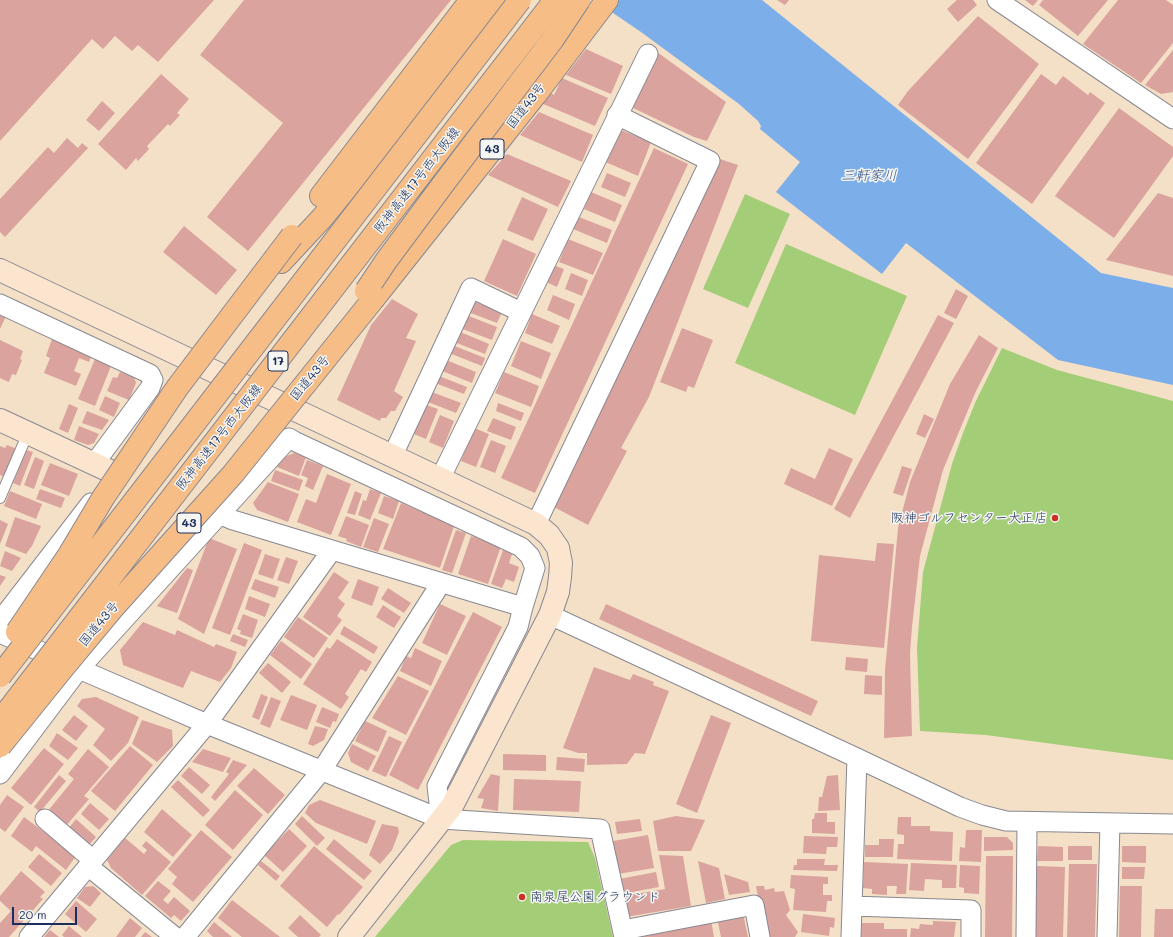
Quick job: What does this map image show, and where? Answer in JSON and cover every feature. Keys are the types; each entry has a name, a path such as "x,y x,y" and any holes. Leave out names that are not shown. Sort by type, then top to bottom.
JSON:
{"highway":[{"path":"0,655 64,562 103,498 177,388 472,0"},
{"path":"222,328 322,218 496,0"},
{"name":"阪神高速17号西大阪線","path":"0,676 520,0"},
{"name":"阪神高速17号西大阪線","path":"0,721 556,0"},
{"path":"296,396 386,261 553,39 579,0"},
{"name":"国道43号","path":"0,746 112,609 233,474 536,94 608,0"}],"street":[{"path":"997,0 1173,119"},
{"path":"440,479 648,54"},
{"path":"536,524 710,161 618,115"},
{"path":"0,270 536,524 549,535 558,548 561,563 558,592 550,615 452,806 349,937"},
{"path":"392,456 471,288 521,312"},
{"path":"0,304 150,374 153,380 150,388 94,464"},
{"path":"0,621 197,363"},
{"path":"0,420 114,473"},
{"path":"0,774 79,669 289,438 521,547 530,556 536,568 518,627 437,786 441,819"},
{"path":"219,514 233,520 523,607"},
{"path":"29,937 207,724 332,550"},
{"path":"185,937 322,770 441,583"},
{"path":"550,615 960,807 982,815 1006,821 1027,822 1173,824"},
{"path":"0,633 207,724 441,819 600,829 624,934 754,905 760,937"},
{"path":"851,937 857,758"},
{"path":"45,819 91,863 175,937"},
{"path":"1026,937 1027,822"},
{"path":"1107,937 1110,823"},
{"path":"852,906 972,910 971,937"}],"lane":[{"path":"0,498 28,433"}],"green space":[{"path":"745,194 790,214 748,308 703,289"},
{"path":"786,244 907,296 855,415 735,363"},
{"name":"阪神ゴルフセンター大正店","path":"1002,348 1057,370 1173,401 1173,760 986,735 920,731 917,648 923,572 952,464 975,403"},
{"path":"463,840 588,842 595,858 613,937 375,937 451,845"}],"water":[{"name":"三軒家川","path":"594,0 762,0 1101,273 1173,288 1173,385 1058,360 906,243 882,274 776,192 800,162 760,129 761,126 758,121 739,104 641,32"}],"building":[{"path":"0,0 214,0 158,62 138,45 132,51 115,36 103,49 92,39 0,141"},
{"path":"244,0 451,0 248,251 207,217 283,123 200,55"},
{"path":"777,0 789,0 785,5"},
{"path":"957,0 973,0 977,5 958,22 947,9"},
{"path":"1025,0 1038,0 1033,6"},
{"path":"1043,0 1108,0 1078,36 1039,5"},
{"path":"1118,0 1166,0 1173,5 1173,43 1141,83 1083,44"},
{"path":"978,16 1039,64 968,159 898,105 908,91"},
{"path":"586,49 623,66 611,94 566,75"},
{"path":"1173,50 1173,92 1161,94 1145,85"},
{"path":"657,52 726,102 707,141 694,137 631,107"},
{"path":"161,74 189,99 177,113 180,115 170,126 168,124 147,146 149,149 138,161 136,158 126,170 98,144"},
{"path":"1041,74 1056,85 1063,76 1088,95 1090,92 1105,103 1032,204 976,163"},
{"path":"562,78 608,98 595,126 541,103 549,92 554,95"},
{"path":"102,101 115,113 99,131 86,120"},
{"path":"1119,108 1173,147 1173,156 1114,238 1055,196"},
{"path":"539,112 593,135 582,162 520,135"},
{"path":"616,128 651,142 638,176 603,161"},
{"path":"67,138 78,148 82,143 88,148 5,237 0,232 0,199 48,147 54,153"},
{"path":"654,148 688,164 535,493 501,478"},
{"path":"507,154 571,181 558,207 488,175"},
{"path":"720,159 738,165 649,397 621,448 627,451 588,525 552,506"},
{"path":"607,173 631,183 625,197 601,187"},
{"path":"591,192 622,205 615,222 584,209"},
{"path":"1158,193 1173,198 1173,276 1106,260"},
{"path":"522,197 548,209 533,241 507,230"},
{"path":"579,217 612,230 607,243 573,229"},
{"path":"184,226 237,270 216,295 163,252"},
{"path":"503,239 536,254 517,296 484,281"},
{"path":"568,239 603,253 593,275 559,262"},
{"path":"553,265 564,269 557,287 546,282"},
{"path":"571,273 588,280 582,296 565,289"},
{"path":"956,289 968,296 956,319 944,313"},
{"path":"553,295 575,304 569,320 547,310"},
{"path":"392,299 418,314 406,338 416,341 394,391 403,397 395,411 391,411 386,418 381,418 380,421 337,400 371,325"},
{"path":"472,301 502,312 497,323 468,312"},
{"path":"0,314 6,316 0,329"},
{"path":"532,314 560,326 552,344 525,333"},
{"path":"466,315 497,327 492,340 460,328"},
{"path":"938,315 954,323 850,518 834,509"},
{"path":"682,328 713,340 694,388 688,386 686,392 660,382"},
{"path":"458,331 489,344 485,354 454,342"},
{"path":"979,335 998,348 976,391 943,470 920,556 910,653 912,736 884,738 885,670 898,528 910,482 950,384"},
{"path":"52,339 92,354 89,362 79,358 74,371 81,374 76,386 44,373 50,358 46,356"},
{"path":"0,340 23,351 20,359 22,360 16,375 12,374 9,382 0,378"},
{"path":"521,341 551,353 541,379 511,366"},
{"path":"452,345 485,358 482,366 449,353"},
{"path":"95,359 111,366 95,406 78,399"},
{"path":"446,360 476,372 472,383 442,371"},
{"path":"120,372 134,377 136,383 129,400 107,391 113,377 117,378"},
{"path":"504,372 539,386 531,407 495,393"},
{"path":"439,376 467,387 464,394 435,383"},
{"path":"432,392 461,403 456,413 428,402"},
{"path":"105,396 120,403 114,417 99,410"},
{"path":"498,403 524,413 521,421 496,411"},
{"path":"69,404 78,408 68,433 59,429"},
{"path":"426,405 438,409 426,439 414,434"},
{"path":"87,411 109,420 102,430 82,423"},
{"path":"924,414 934,419 925,438 916,434"},
{"path":"440,415 454,421 443,448 429,442"},
{"path":"493,418 516,427 511,440 487,431"},
{"path":"79,426 99,434 94,443 88,445 74,440"},
{"path":"474,428 489,434 476,467 461,461"},
{"path":"491,440 506,446 495,473 480,467"},
{"path":"7,445 17,449 5,477 0,475 0,446 5,448"},
{"path":"829,448 853,459 832,506 784,484 791,468 815,479"},
{"path":"26,450 33,452 20,486 13,483"},
{"path":"294,453 306,457 299,476 277,467 280,459"},
{"path":"35,457 44,461 34,489 24,485"},
{"path":"307,460 323,466 313,490 305,486 308,478 301,475"},
{"path":"50,463 78,474 69,496 41,485"},
{"path":"902,466 912,469 903,496 893,493"},
{"path":"275,470 303,480 299,491 271,481"},
{"path":"327,474 351,484 331,535 297,522 306,499 316,503"},
{"path":"268,482 299,494 288,522 257,510 253,503"},
{"path":"40,489 65,498 61,508 36,499"},
{"path":"370,489 381,493 370,520 358,515 363,500 366,501"},
{"path":"10,491 42,504 36,519 4,506"},
{"path":"355,491 362,494 355,515 347,513"},
{"path":"384,496 399,501 393,519 378,513"},
{"path":"401,503 454,526 440,568 383,549"},
{"path":"346,516 369,525 361,547 338,536"},
{"path":"15,517 41,526 32,546 26,554 5,546"},
{"path":"374,518 389,524 378,552 363,547"},
{"path":"0,520 8,524 0,544"},
{"path":"456,530 466,533 452,573 442,570"},
{"path":"471,536 501,546 488,584 458,574"},
{"path":"209,538 237,549 204,634 178,619"},
{"path":"244,543 262,550 230,635 212,628"},
{"path":"877,543 894,544 884,648 811,641 819,555 875,561"},
{"path":"503,550 512,554 509,563 519,567 514,582 506,579 502,588 491,584"},
{"path":"5,551 21,558 12,571 0,566"},
{"path":"265,554 280,559 273,579 258,574"},
{"path":"286,557 298,561 289,584 277,580"},
{"path":"187,568 193,570 177,613 157,606"},
{"path":"334,572 349,582 338,598 345,604 337,616 342,620 330,636 303,617"},
{"path":"0,575 6,577 0,586"},
{"path":"255,579 279,587 275,598 251,589"},
{"path":"358,579 379,587 372,606 351,598"},
{"path":"388,588 411,603 404,613 381,599"},
{"path":"249,596 270,604 265,617 245,609"},
{"path":"440,604 466,616 447,655 422,643"},
{"path":"606,604 818,701 811,716 599,619"},
{"path":"383,605 401,617 394,628 376,617"},
{"path":"473,612 502,627 418,790 389,775"},
{"path":"243,614 258,620 252,638 240,634 241,631 237,629"},
{"path":"298,617 328,638 314,658 284,637"},
{"path":"143,622 175,635 177,630 214,647 216,644 237,652 231,668 220,682 191,671 183,688 123,665 120,650"},
{"path":"344,626 378,647 374,654 340,634"},
{"path":"233,634 248,640 245,647 230,641"},
{"path":"337,639 372,662 366,672 361,669 345,694 349,697 341,709 303,684 327,647 330,649"},
{"path":"281,641 312,664 301,679 270,655"},
{"path":"415,648 442,661 431,686 400,671 406,656 411,658"},
{"path":"846,657 868,659 867,672 845,670"},
{"path":"268,663 291,682 282,693 259,673"},
{"path":"594,667 630,680 633,674 654,682 653,685 669,691 645,754 635,753 627,764 587,765 587,753 578,753 563,748"},
{"path":"865,675 882,676 882,695 864,694"},
{"path":"398,676 429,691 406,735 372,718"},
{"path":"261,694 268,697 259,720 252,717"},
{"path":"291,695 317,705 307,730 280,720"},
{"path":"96,697 139,717 128,743 111,761 93,745 105,729 77,706 82,699"},
{"path":"271,697 281,701 270,728 260,724"},
{"path":"322,707 339,714 336,722 333,721 330,728 316,722"},
{"path":"74,715 88,726 76,741 62,730"},
{"path":"711,715 731,723 697,813 676,804"},
{"path":"142,720 172,730 173,746 157,762 132,744"},
{"path":"365,721 387,731 378,752 355,741"},
{"path":"315,726 328,729 324,740 313,746 308,744"},
{"path":"57,733 78,748 68,760 49,746"},
{"path":"389,736 402,742 386,777 372,771"},
{"path":"352,744 376,756 368,771 351,762 348,753"},
{"path":"130,746 153,765 115,811 91,791"},
{"path":"44,748 64,764 31,805 11,788"},
{"path":"88,749 109,767 84,796 89,799 65,827 47,812 74,779 68,774"},
{"path":"203,749 231,758 223,772 192,762"},
{"path":"503,754 546,755 546,771 503,770"},
{"path":"557,757 585,759 584,772 556,770"},
{"path":"233,760 247,765 215,801 211,797 229,774 226,772"},
{"path":"189,767 210,785 202,794 181,776"},
{"path":"254,768 285,795 268,814 237,786"},
{"path":"491,774 500,776 498,811 481,808 484,799 477,798"},
{"path":"59,775 66,781 40,812 34,807"},
{"path":"838,775 840,810 818,811 819,797 822,797 827,776"},
{"path":"514,779 581,781 579,812 513,810"},
{"path":"178,780 210,810 203,817 171,787"},
{"path":"235,790 263,815 233,850 205,825"},
{"path":"7,795 24,807 5,832 0,828 0,805"},
{"path":"320,800 376,821 367,844 316,823 305,813 309,805"},
{"path":"90,803 109,819 99,830 81,814"},
{"path":"162,809 192,835 173,857 144,832"},
{"path":"815,813 827,813 827,822 835,822 835,834 812,833 812,819 814,819"},
{"path":"302,816 325,838 317,846 295,824"},
{"path":"676,816 705,820 691,851 658,851 653,821"},
{"path":"24,817 76,856 66,870 36,846 32,852 11,836"},
{"path":"898,817 911,817 911,826 930,826 930,831 953,832 952,861 897,859 898,844 904,844 904,835 897,834"},
{"path":"76,819 96,837 87,847 68,829"},
{"path":"640,819 642,831 617,834 615,822"},
{"path":"382,824 398,827 399,832 392,850 380,864 369,855"},
{"path":"289,829 307,846 283,872 264,855"},
{"path":"201,830 232,857 193,902 172,884 177,877 168,869"},
{"path":"966,830 982,830 981,862 959,861 960,847 965,848"},
{"path":"648,835 654,868 618,874 613,841"},
{"path":"804,836 838,837 837,847 827,847 826,854 803,853"},
{"path":"984,837 1007,837 1013,843 1013,850 984,851"},
{"path":"125,838 144,854 147,850 142,846 146,841 171,862 142,895 111,868 107,860"},
{"path":"334,839 372,871 364,880 326,849"},
{"path":"879,839 894,839 893,857 865,857 865,845 879,845"},
{"path":"314,846 363,887 327,927 280,886"},
{"path":"1038,846 1063,847 1063,861 1037,861"},
{"path":"1068,846 1092,846 1092,860 1068,860"},
{"path":"1122,846 1146,846 1146,863 1122,862"},
{"path":"39,854 62,873 51,886 28,867"},
{"path":"659,855 683,856 691,906 626,917 623,896 665,889"},
{"path":"986,856 1013,856 1012,937 985,937"},
{"path":"797,859 825,859 824,865 838,865 837,871 793,870 794,865 797,865"},
{"path":"261,861 280,876 276,881 258,865"},
{"path":"698,861 719,868 725,899 706,903"},
{"path":"864,862 908,864 906,894 896,894 897,886 887,886 887,895 872,894 872,889 863,888"},
{"path":"911,863 957,865 956,888 942,888 942,880 925,879 924,891 909,890"},
{"path":"1069,864 1097,864 1095,937 1067,937"},
{"path":"960,865 980,866 979,894 964,893 964,888 959,887"},
{"path":"1036,866 1065,867 1063,937 1034,937"},
{"path":"1122,867 1145,867 1144,879 1122,879"},
{"path":"21,871 45,892 40,897 43,899 9,937 0,937 0,923 11,911 0,901 0,896"},
{"path":"656,872 659,887 622,894 619,879"},
{"path":"724,874 748,882 750,892 729,895"},
{"path":"791,875 828,877 828,884 823,884 823,895 832,895 832,901 827,901 826,912 793,910 795,889 790,888"},
{"path":"158,881 171,891 163,900 168,904 174,897 190,911 181,921 174,915 171,918 145,896"},
{"path":"93,886 101,893 90,907 77,898 85,887"},
{"path":"756,886 764,886 765,890 774,888 775,892 784,891 790,910 786,915 798,932 795,937 765,937"},
{"path":"1120,886 1142,886 1141,937 1119,937"},
{"path":"232,900 280,937 242,937 218,918"},
{"path":"76,901 97,919 86,932 65,914"},
{"path":"1155,909 1173,909 1173,937 1154,937"},
{"path":"739,914 744,918 748,937 721,937 717,918"},
{"path":"803,914 835,918 834,928 830,927 829,936 801,932"},
{"path":"300,915 321,935 319,937 298,937 288,928"},
{"path":"130,918 142,928 135,937 116,937"},
{"path":"711,920 714,937 631,937"},
{"path":"933,921 956,922 954,937 910,937 911,928 919,929 920,924 933,925"},
{"path":"214,922 232,937 213,937 207,931"},
{"path":"862,923 884,923 884,929 907,929 907,937 861,937"},
{"path":"69,926 82,937 64,937 62,935"},
{"path":"50,930 59,937 44,937"},
{"path":"145,932 152,937 141,937"}],"place":[{"name":"阪神ゴルフセンター大正店","path":"1055,518"},
{"name":"南泉尾公園グラウンド","path":"522,897"}]}
